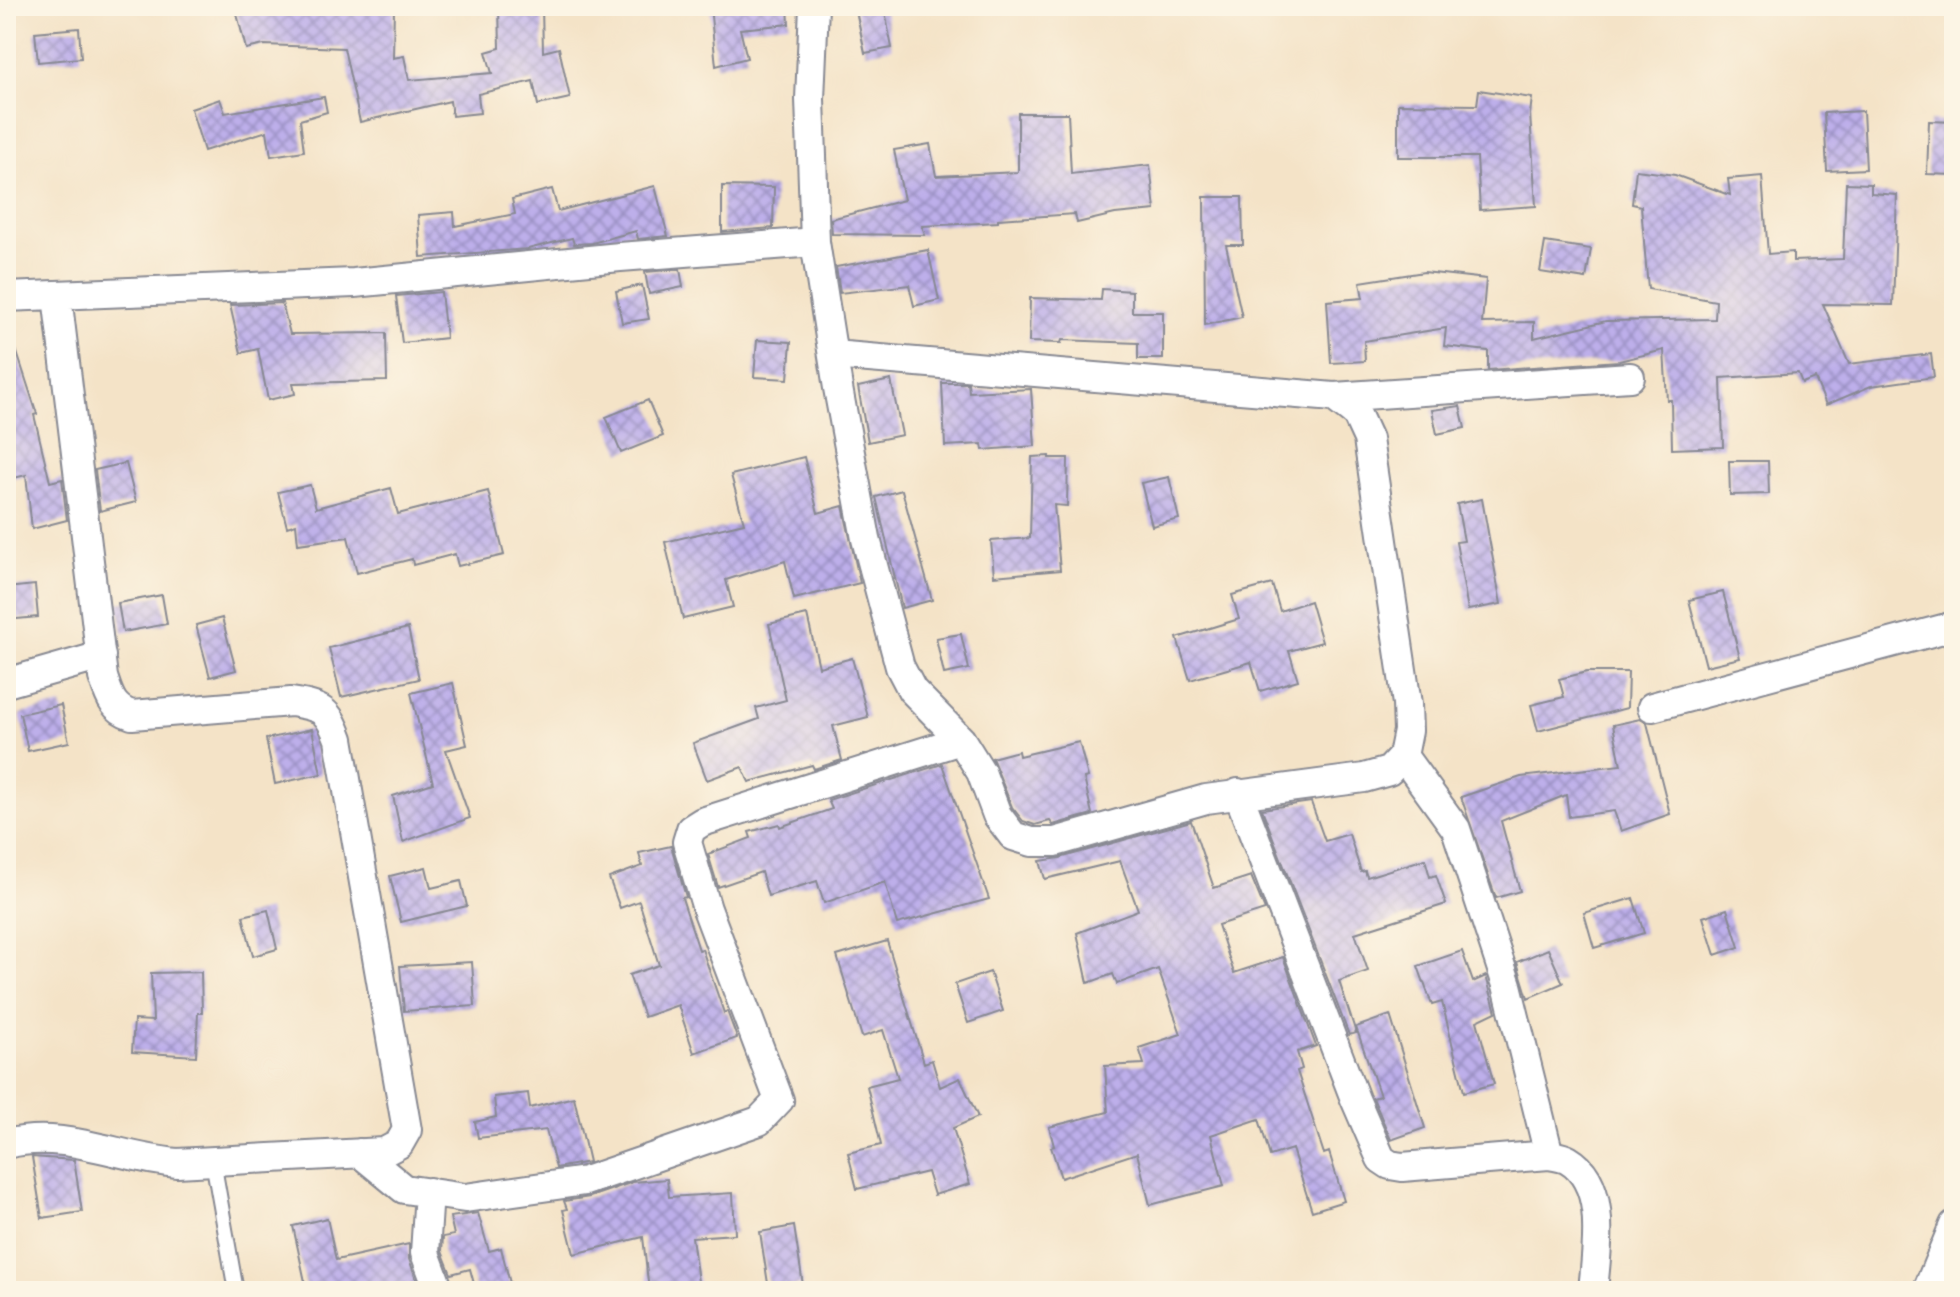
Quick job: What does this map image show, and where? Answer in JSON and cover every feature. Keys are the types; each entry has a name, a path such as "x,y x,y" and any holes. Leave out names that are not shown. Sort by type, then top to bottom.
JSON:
{"street":[{"path":"814,6 810,99 815,242 866,539 900,667 912,690 961,740 981,772 997,815 1013,836 1032,842 1055,842 1206,799 1364,778 1389,771 1403,756 1408,731 1407,704 1368,439 1357,415 1334,397"},
{"path":"6,297 354,283 815,242"},
{"path":"6,1144 29,1138 58,1139 154,1161 177,1163 384,1152 399,1144 407,1130 339,739 331,717 317,706 291,702 132,715 120,711 111,701 103,677 57,296"},
{"path":"833,355 1334,397 1630,377"},
{"path":"1652,707 1954,626"},
{"path":"6,683 101,656"},
{"path":"360,1153 404,1189 465,1198 585,1181 759,1121 779,1100 707,909 687,842 691,829 702,822 961,740"},
{"path":"1403,756 1456,829 1507,985 1549,1155"},
{"path":"1238,793 1381,1159 1390,1165 1402,1167 1549,1155 1568,1160 1584,1176 1593,1196 1596,1251 1593,1291"},
{"path":"429,1192 425,1253 439,1291"},
{"path":"1927,1291 1954,1225"}],"lane":[{"path":"213,1161 236,1291"}],"building":[{"path":"235,6 394,6 393,58 404,56 409,80 492,73 486,52 500,48 499,6 542,6 543,52 559,48 570,98 538,105 533,81 478,94 480,113 452,116 450,101 360,122 344,48 264,45 246,49"},
{"path":"710,6 788,6 789,24 740,29 747,58 716,66"},
{"path":"855,6 884,6 892,48 865,53"},
{"path":"79,28 81,58 38,62 35,32"},
{"path":"1479,90 1532,98 1530,114 1536,206 1480,210 1477,157 1398,157 1398,104 1477,105"},
{"path":"324,97 327,112 300,120 304,151 271,156 267,131 204,151 191,109 220,99 225,113"},
{"path":"1863,111 1866,169 1827,171 1824,113"},
{"path":"1018,113 1068,113 1071,174 1150,165 1155,210 1115,214 1077,223 1075,214 922,226 925,235 832,234 831,219 904,200 894,150 930,144 936,176 1018,172"},
{"path":"1929,121 1954,122 1954,175 1927,174"},
{"path":"1636,170 1675,175 1730,195 1728,179 1762,176 1768,254 1793,252 1793,261 1843,259 1846,183 1871,184 1871,193 1897,195 1893,305 1823,304 1849,364 1931,354 1934,377 1871,386 1826,405 1815,378 1802,383 1798,373 1721,378 1723,447 1672,449 1671,400 1667,400 1664,350 1619,361 1488,370 1488,351 1444,346 1446,328 1364,341 1365,361 1331,363 1327,301 1363,298 1360,282 1424,272 1486,279 1482,323 1534,322 1534,338 1606,321 1715,319 1716,301 1648,289 1641,206 1632,204"},
{"path":"655,186 668,236 638,239 636,231 592,243 574,244 572,238 528,249 421,257 418,215 454,212 455,226 515,214 512,199 552,189 558,211"},
{"path":"722,186 774,187 773,228 722,232"},
{"path":"1204,197 1242,197 1243,245 1226,245 1242,317 1205,325"},
{"path":"1545,242 1591,249 1586,279 1540,272"},
{"path":"928,250 939,300 914,306 909,285 840,293 836,267"},
{"path":"680,269 683,287 649,294 645,272"},
{"path":"642,285 649,319 622,323 616,291"},
{"path":"1102,289 1132,291 1132,312 1163,312 1163,359 1138,359 1138,343 1029,342 1030,298 1101,300"},
{"path":"441,292 446,338 402,343 396,296"},
{"path":"282,303 290,334 386,333 387,381 293,383 295,394 268,400 258,349 241,353 230,305"},
{"path":"11,334 37,414 34,415 50,482 62,479 67,520 32,529 26,475 6,480 6,335"},
{"path":"757,340 791,342 788,379 754,377"},
{"path":"891,380 902,435 868,442 858,387"},
{"path":"942,383 968,383 969,392 1031,389 1035,446 983,450 982,444 945,446"},
{"path":"648,400 663,436 621,453 606,417"},
{"path":"1460,406 1465,428 1437,434 1432,410"},
{"path":"804,457 818,513 843,506 860,583 794,599 785,561 726,580 733,607 683,619 665,542 744,523 731,475"},
{"path":"1032,457 1068,458 1067,506 1054,505 1060,570 994,576 991,541 1030,538"},
{"path":"1729,461 1768,461 1769,494 1730,495"},
{"path":"126,463 136,502 100,511 95,470"},
{"path":"1169,477 1179,519 1152,526 1141,483"},
{"path":"310,485 316,508 391,488 398,514 488,491 504,555 458,566 455,554 413,565 412,559 357,573 348,537 298,544 296,524 287,527 278,492"},
{"path":"902,490 932,600 902,608 876,497"},
{"path":"1482,499 1501,604 1468,610 1456,542 1464,541 1457,504"},
{"path":"1272,584 1280,611 1310,601 1322,642 1289,651 1298,680 1260,691 1251,662 1190,680 1177,638 1239,619 1232,595"},
{"path":"35,585 38,617 6,620 6,588"},
{"path":"1723,592 1740,658 1706,666 1689,600"},
{"path":"162,595 167,624 123,632 118,603"},
{"path":"807,615 819,667 852,658 868,717 833,726 842,760 749,782 742,767 707,780 693,743 759,719 756,708 786,700 769,624"},
{"path":"222,618 236,670 210,677 196,625"},
{"path":"408,628 419,679 341,697 329,648"},
{"path":"961,634 969,669 944,674 936,638"},
{"path":"1587,672 1628,672 1627,708 1538,731 1531,705 1564,697 1559,679"},
{"path":"453,683 467,745 446,750 470,818 403,842 393,796 433,783 411,693"},
{"path":"61,705 69,742 28,751 20,714"},
{"path":"1640,719 1647,723 1670,814 1621,831 1614,811 1569,817 1566,795 1501,821 1520,891 1496,898 1461,797 1521,777 1621,765 1613,725"},
{"path":"312,729 321,774 275,784 266,739"},
{"path":"1079,742 1088,777 1084,778 1092,814 1053,825 1050,821 1035,825 1023,821 1012,807 992,758 1018,751 1019,756"},
{"path":"942,764 989,899 897,924 885,882 824,903 817,881 768,896 761,872 718,887 708,854 751,838 749,832 779,824 780,827 832,809 828,800"},
{"path":"1311,802 1325,841 1349,834 1361,872 1365,871 1367,877 1425,859 1430,877 1436,875 1446,904 1355,933 1368,971 1339,981 1356,1033 1349,1035 1262,809"},
{"path":"1191,821 1214,888 1251,876 1265,910 1218,925 1234,973 1283,957 1316,1046 1297,1052 1302,1069 1297,1071 1324,1154 1329,1152 1344,1201 1312,1211 1292,1149 1270,1156 1259,1119 1211,1135 1224,1186 1150,1205 1137,1153 1061,1178 1051,1147 1054,1146 1049,1127 1108,1112 1105,1066 1144,1064 1139,1048 1181,1034 1158,969 1117,984 1113,974 1088,983 1077,933 1138,910 1120,861 1045,879 1040,861"},
{"path":"671,846 686,897 682,898 699,950 702,949 724,1013 727,1011 737,1038 694,1053 678,1005 644,1017 629,975 659,965 639,901 620,908 609,878 642,866 639,853"},
{"path":"426,867 431,888 461,881 467,906 401,922 390,876"},
{"path":"1633,898 1644,933 1594,948 1584,913"},
{"path":"1727,909 1739,947 1715,955 1703,917"},
{"path":"268,910 277,949 253,956 243,916"},
{"path":"887,941 924,1063 932,1060 940,1087 960,1078 978,1117 953,1128 970,1184 934,1195 927,1172 857,1189 848,1153 881,1145 867,1086 898,1078 883,1030 862,1037 837,956"},
{"path":"1548,949 1563,983 1528,998 1517,962"},
{"path":"1462,951 1473,982 1486,976 1496,1012 1477,1021 1494,1084 1464,1092 1442,1002 1432,1005 1418,966"},
{"path":"472,962 475,1006 404,1011 400,966"},
{"path":"201,972 202,1013 198,1013 196,1056 132,1052 134,1020 153,1021 151,973"},
{"path":"990,972 1003,1011 968,1023 955,984"},
{"path":"1390,1015 1425,1128 1391,1140 1373,1098 1380,1096 1356,1027"},
{"path":"528,1093 530,1108 574,1097 589,1162 556,1168 546,1130 478,1138 475,1122 496,1117 494,1097"},
{"path":"32,1157 74,1160 82,1212 42,1218"},
{"path":"667,1179 669,1197 733,1193 735,1234 692,1237 699,1289 649,1291 643,1237 574,1254 563,1210 567,1209 564,1201 590,1197 633,1182"},
{"path":"478,1213 489,1251 501,1248 512,1291 476,1291 470,1269 451,1274 442,1251 443,1237 454,1235 450,1217"},
{"path":"327,1218 336,1260 409,1244 409,1259 418,1284 415,1285 416,1291 307,1291 293,1226"},
{"path":"794,1226 803,1285 769,1290 760,1232"}]}
